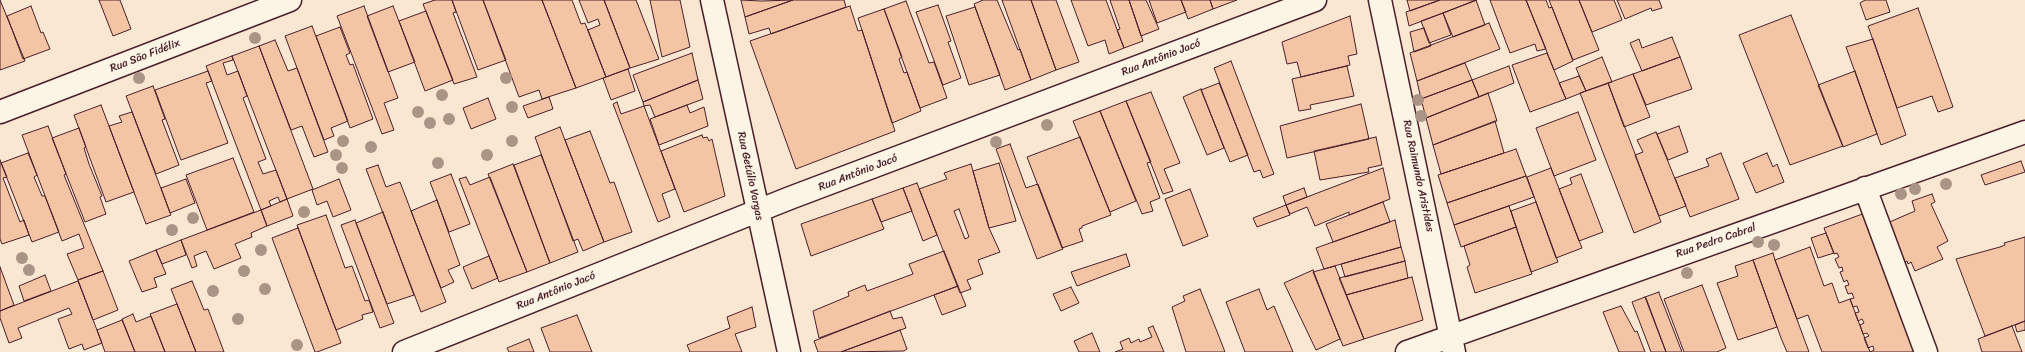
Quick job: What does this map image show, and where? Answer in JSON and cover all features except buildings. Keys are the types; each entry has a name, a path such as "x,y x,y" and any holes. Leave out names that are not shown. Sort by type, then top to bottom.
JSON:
{"street":[{"name":"Rua São Fidélix","path":"0,112 290,0"},
{"name":"Rua Getúlio Vargas","path":"712,0 789,352"},
{"name":"Rua Antônio Jacó","path":"404,352 758,211 1314,0"},
{"name":"Rua Raimundo Aristides","path":"1380,0 1453,343"},
{"name":"Rua Pedro Cabral","path":"1407,352 1453,343 1865,188 2025,132"},
{"path":"1865,188 1926,352"}]}
